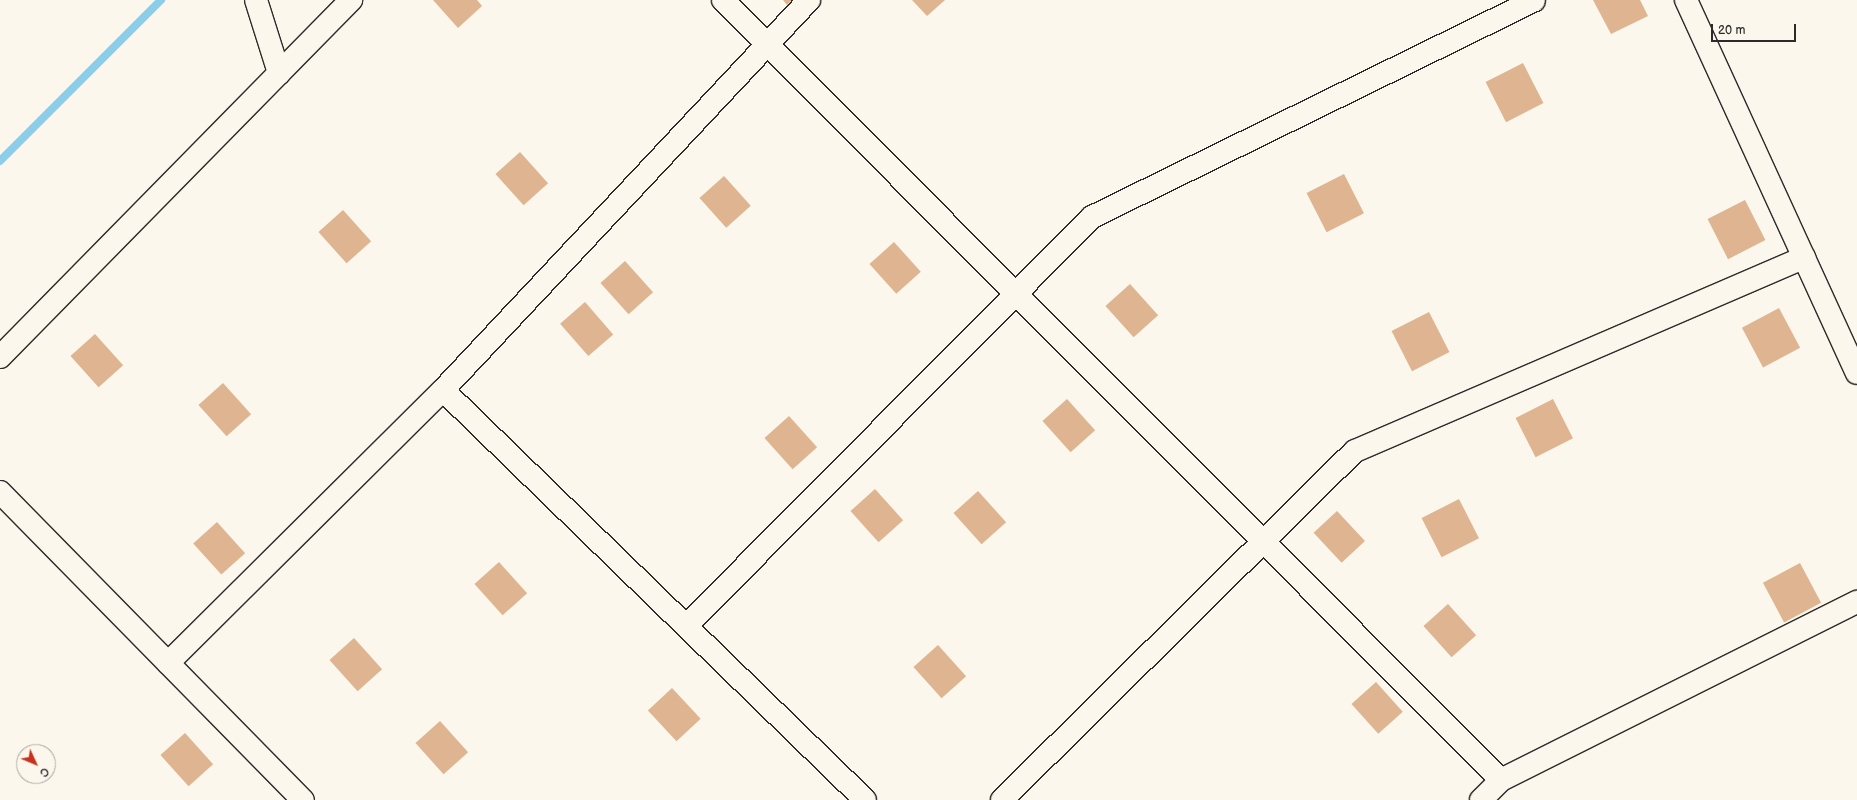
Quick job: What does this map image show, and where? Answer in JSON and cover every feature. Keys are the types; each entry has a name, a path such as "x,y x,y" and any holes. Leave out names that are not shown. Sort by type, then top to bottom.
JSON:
{"street":[{"path":"256,0 280,73"},
{"path":"0,357 351,0"},
{"path":"723,0 1501,780"},
{"path":"168,663 443,390 809,0"},
{"path":"686,626 1015,292 1092,217 1534,0"},
{"path":"1686,0 1857,373"},
{"path":"1002,800 1355,451 1804,258"},
{"path":"443,390 865,800"},
{"path":"0,492 303,800"},
{"path":"1481,800 1501,780 1857,602"}],"building":[{"path":"433,0 477,0 482,6 458,28"},
{"path":"783,0 792,0 787,5"},
{"path":"912,0 945,0 927,16"},
{"path":"1593,0 1640,0 1648,16 1611,34"},
{"path":"1523,63 1543,103 1506,122 1486,82"},
{"path":"520,152 548,183 524,205 495,174"},
{"path":"1344,174 1364,213 1327,232 1307,193"},
{"path":"724,176 751,206 726,228 699,198"},
{"path":"1745,200 1765,240 1728,259 1708,219"},
{"path":"343,210 371,241 347,263 318,232"},
{"path":"894,242 921,272 896,294 869,264"},
{"path":"625,261 653,292 629,314 600,283"},
{"path":"1130,284 1158,315 1134,337 1105,306"},
{"path":"585,302 613,334 588,356 560,324"},
{"path":"1779,308 1800,348 1763,367 1742,328"},
{"path":"1429,312 1449,352 1412,371 1392,331"},
{"path":"95,334 123,365 99,387 70,356"},
{"path":"223,383 251,414 227,436 198,405"},
{"path":"1067,399 1095,430 1071,452 1042,421"},
{"path":"1553,399 1573,438 1536,457 1516,418"},
{"path":"789,416 817,447 793,469 764,438"},
{"path":"875,489 903,520 879,542 850,511"},
{"path":"978,491 1006,522 982,544 953,513"},
{"path":"1459,499 1479,538 1442,557 1422,518"},
{"path":"1337,511 1365,541 1342,563 1314,533"},
{"path":"217,522 245,553 221,575 193,543"},
{"path":"499,562 527,593 503,615 474,584"},
{"path":"1800,563 1821,603 1784,622 1763,583"},
{"path":"1448,604 1476,635 1452,657 1423,626"},
{"path":"354,638 382,669 358,691 329,660"},
{"path":"938,645 966,676 942,698 913,667"},
{"path":"1376,682 1403,712 1378,734 1351,704"},
{"path":"672,688 701,719 677,741 648,711"},
{"path":"440,721 468,752 444,774 415,743"},
{"path":"185,733 213,764 189,786 160,755"}],"waterway":[{"path":"0,161 161,0"}]}
